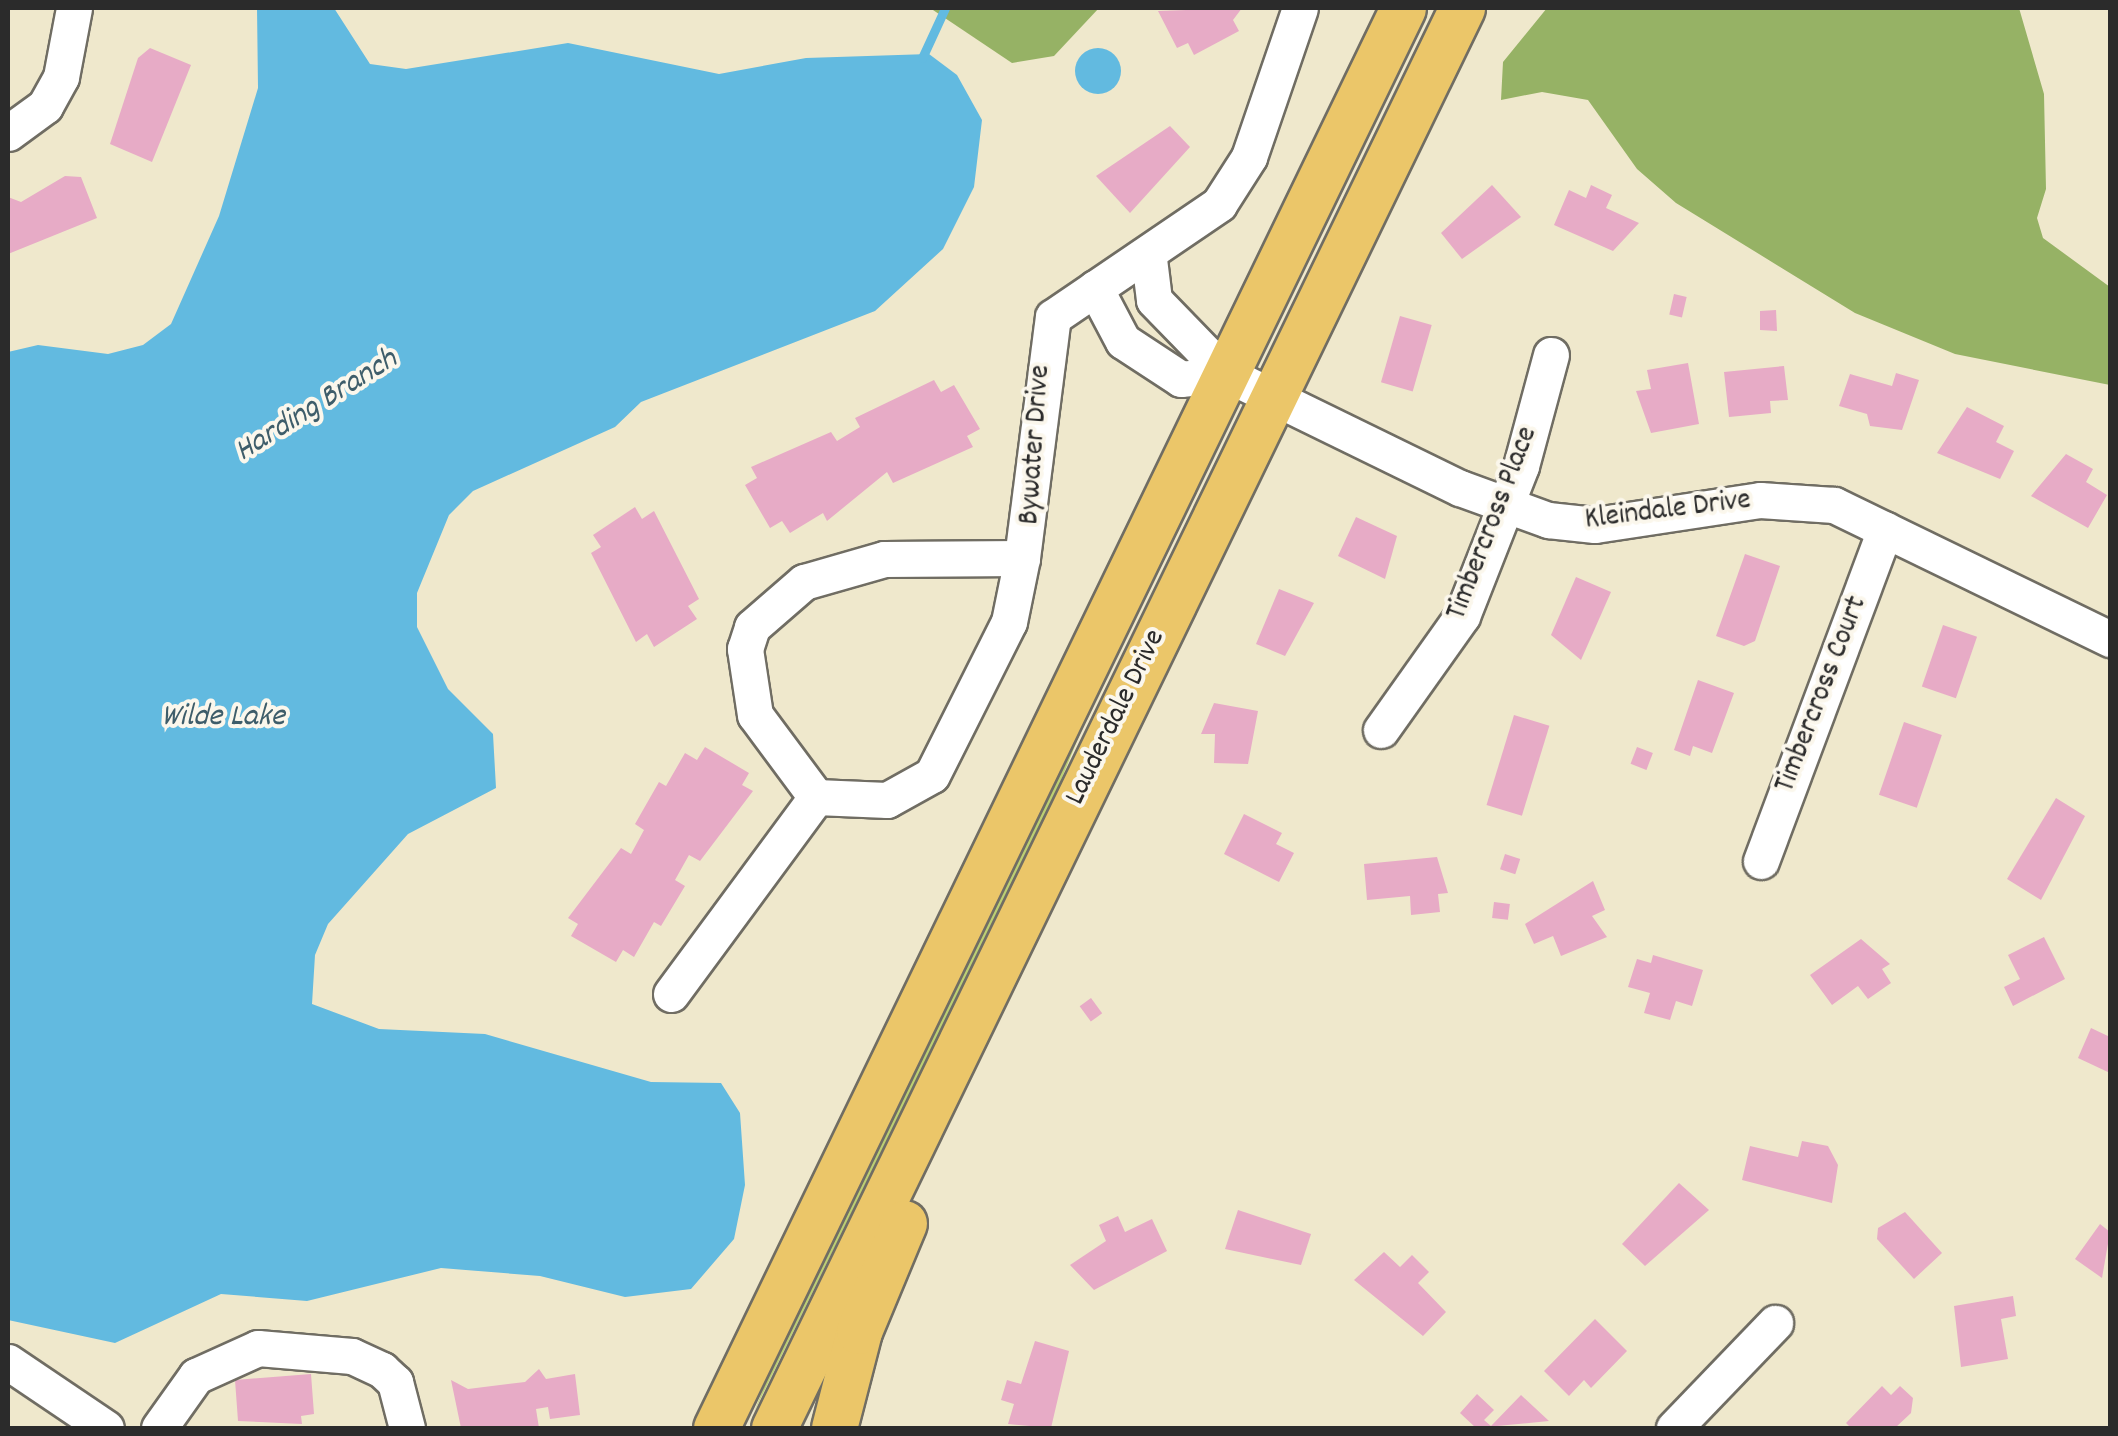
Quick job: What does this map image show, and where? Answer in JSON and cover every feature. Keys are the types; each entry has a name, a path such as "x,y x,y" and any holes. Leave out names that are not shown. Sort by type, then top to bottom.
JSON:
{"main road":[{"name":"Lauderdale Drive","path":"716,1420 1403,8"},
{"name":"Lauderdale Drive","path":"774,1428 1270,396 1462,8"},
{"path":"834,1428 859,1331 980,1002"}],"street":[{"path":"8,133 44,106 61,77 74,8"},
{"name":"Bywater Drive","path":"816,797 755,715 745,650 752,627 804,582 846,569 922,555 1022,558 1047,334 1066,303 1149,259 1218,204 1249,157 1300,8"},
{"name":"Kleindale Drive","path":"1149,259 1154,300 1226,374 1506,506 1596,525 1787,498 1834,505 2110,640"},
{"name":"Kleindale Drive","path":"1095,288 1123,340 1181,379 1226,374"},
{"name":"Timbercross Place","path":"1381,730 1462,616 1506,506 1551,355"},
{"name":"Timbercross Court","path":"1761,862 1886,529"},
{"path":"671,994 816,797 887,800 932,775 1003,635 1022,558"},
{"path":"1674,1428 1775,1323"},
{"path":"159,1428 196,1376 258,1348 352,1356 382,1370 395,1382 406,1428"},
{"path":"8,1362 106,1428"}],"green space":[{"path":"930,8 1099,8 1054,56 1012,63"},
{"path":"1547,8 2019,8 2044,94 2046,189 2037,218 2043,238 2110,287 2110,385 1955,354 1855,313 1676,203 1637,169 1588,100 1542,92 1501,100 1503,62"},
{"path":"1111,658 1050,807 754,1412 821,1247"}],"water":[{"name":"Wilde Lake","path":"257,8 334,8 370,64 406,69 568,43 719,74 806,58 929,54 957,75 982,120 974,187 943,249 875,311 641,402 615,427 473,491 449,515 417,593 417,627 448,689 493,734 496,788 408,834 328,924 315,955 312,1004 379,1029 485,1034 651,1082 721,1083 740,1113 745,1185 734,1239 691,1289 625,1297 540,1276 441,1268 307,1301 221,1294 115,1343 8,1320 8,352 38,345 108,354 143,345 171,324 219,216 258,88"},
{"path":"1098,48 1114,55 1121,71 1114,87 1098,94 1082,87 1075,71 1082,55"}],"building":[{"path":"1242,8 1233,20 1239,31 1194,55 1188,43 1177,48 1158,11"},
{"path":"150,48 191,65 152,162 110,144 138,58"},
{"path":"1170,126 1190,147 1130,213 1096,176"},
{"path":"65,176 81,177 97,218 8,254 8,197 21,202"},
{"path":"1492,185 1521,217 1462,259 1441,233"},
{"path":"1591,185 1612,195 1606,208 1639,223 1613,251 1554,225 1569,190 1586,198"},
{"path":"1674,294 1687,297 1682,317 1669,314"},
{"path":"1776,310 1777,331 1760,330 1760,311"},
{"path":"1400,316 1432,325 1413,391 1381,382"},
{"path":"1688,363 1699,424 1651,433 1636,391 1651,389 1647,370"},
{"path":"1784,366 1788,400 1770,401 1771,413 1729,417 1724,372"},
{"path":"1896,373 1919,380 1902,430 1870,426 1867,414 1839,406 1850,374 1892,386"},
{"path":"934,380 941,392 954,385 980,429 967,436 973,447 893,483 887,472 827,521 823,513 790,533 782,521 770,528 745,485 757,478 751,467 831,432 837,441 860,427 855,418"},
{"path":"1967,407 2004,426 1996,442 2014,451 2000,479 1937,453"},
{"path":"2066,454 2093,469 2086,482 2107,495 2088,528 2031,496"},
{"path":"635,507 642,519 654,511 699,599 688,606 697,619 654,647 647,634 636,642 591,553 601,547 593,535"},
{"path":"1356,517 1397,536 1385,579 1338,556"},
{"path":"1745,554 1780,566 1755,641 1744,646 1716,636"},
{"path":"1576,577 1611,592 1581,660 1551,635"},
{"path":"1279,589 1314,603 1285,656 1256,644"},
{"path":"1943,625 1977,637 1956,698 1922,686"},
{"path":"1698,680 1734,693 1712,753 1693,746 1690,756 1674,750"},
{"path":"1214,703 1258,711 1248,764 1214,763 1215,734 1201,734"},
{"path":"1514,715 1549,726 1522,816 1487,805"},
{"path":"1904,722 1942,735 1917,808 1879,795"},
{"path":"705,747 749,773 742,785 753,791 700,861 689,855 675,880 685,886 661,926 654,922 634,957 623,950 616,962 571,936 578,924 568,918 621,848 631,854 644,830 635,824 659,782 666,786 685,753 697,760"},
{"path":"1637,747 1653,753 1646,770 1631,764"},
{"path":"2056,798 2085,816 2041,900 2007,879"},
{"path":"1244,814 1282,833 1276,844 1294,853 1279,882 1224,854"},
{"path":"1505,854 1520,859 1515,874 1500,869"},
{"path":"1437,857 1448,893 1438,894 1440,912 1411,915 1410,896 1367,900 1364,864"},
{"path":"1593,881 1605,910 1592,916 1607,937 1561,956 1553,936 1534,944 1525,924"},
{"path":"1494,902 1510,904 1508,920 1492,918"},
{"path":"2044,937 2065,979 2013,1006 2004,987 2020,979 2008,955"},
{"path":"1861,939 1890,964 1882,969 1891,983 1868,999 1858,986 1832,1005 1810,975"},
{"path":"1653,955 1703,970 1692,1006 1676,1001 1670,1020 1644,1013 1650,993 1628,987 1637,959 1651,963"},
{"path":"1091,998 1102,1013 1091,1022 1080,1006"},
{"path":"2091,1028 2110,1037 2110,1073 2078,1058"},
{"path":"1802,1141 1828,1146 1838,1165 1832,1203 1742,1180 1750,1146 1798,1157"},
{"path":"1679,1183 1709,1210 1645,1266 1622,1244"},
{"path":"1238,1210 1311,1234 1301,1265 1225,1249"},
{"path":"1905,1212 1942,1253 1914,1279 1877,1239 1878,1228"},
{"path":"1118,1216 1125,1232 1152,1219 1167,1251 1094,1290 1070,1265 1106,1241 1099,1225"},
{"path":"2100,1224 2110,1232 2102,1278 2075,1259"},
{"path":"1384,1252 1400,1267 1412,1255 1429,1272 1418,1283 1446,1312 1423,1336 1354,1280"},
{"path":"2013,1296 2016,1316 2001,1319 2008,1359 1961,1367 1954,1306"},
{"path":"1595,1319 1627,1351 1591,1388 1584,1380 1569,1396 1544,1371"},
{"path":"1035,1341 1069,1351 1051,1428 1008,1424 1014,1404 1001,1400 1007,1380 1021,1384"},
{"path":"539,1369 546,1379 575,1374 580,1415 550,1419 548,1407 536,1409 539,1428 461,1428 451,1380 468,1389 525,1382"},
{"path":"311,1374 314,1414 301,1416 302,1424 238,1421 235,1380"},
{"path":"1882,1386 1891,1395 1900,1386 1913,1398 1911,1413 1895,1428 1851,1428 1846,1423"},
{"path":"1477,1394 1494,1410 1484,1420 1491,1426 1521,1395 1549,1421 1476,1428 1460,1413"}],"waterway":[{"name":"Harding Branch","path":"922,58 945,8"}]}
